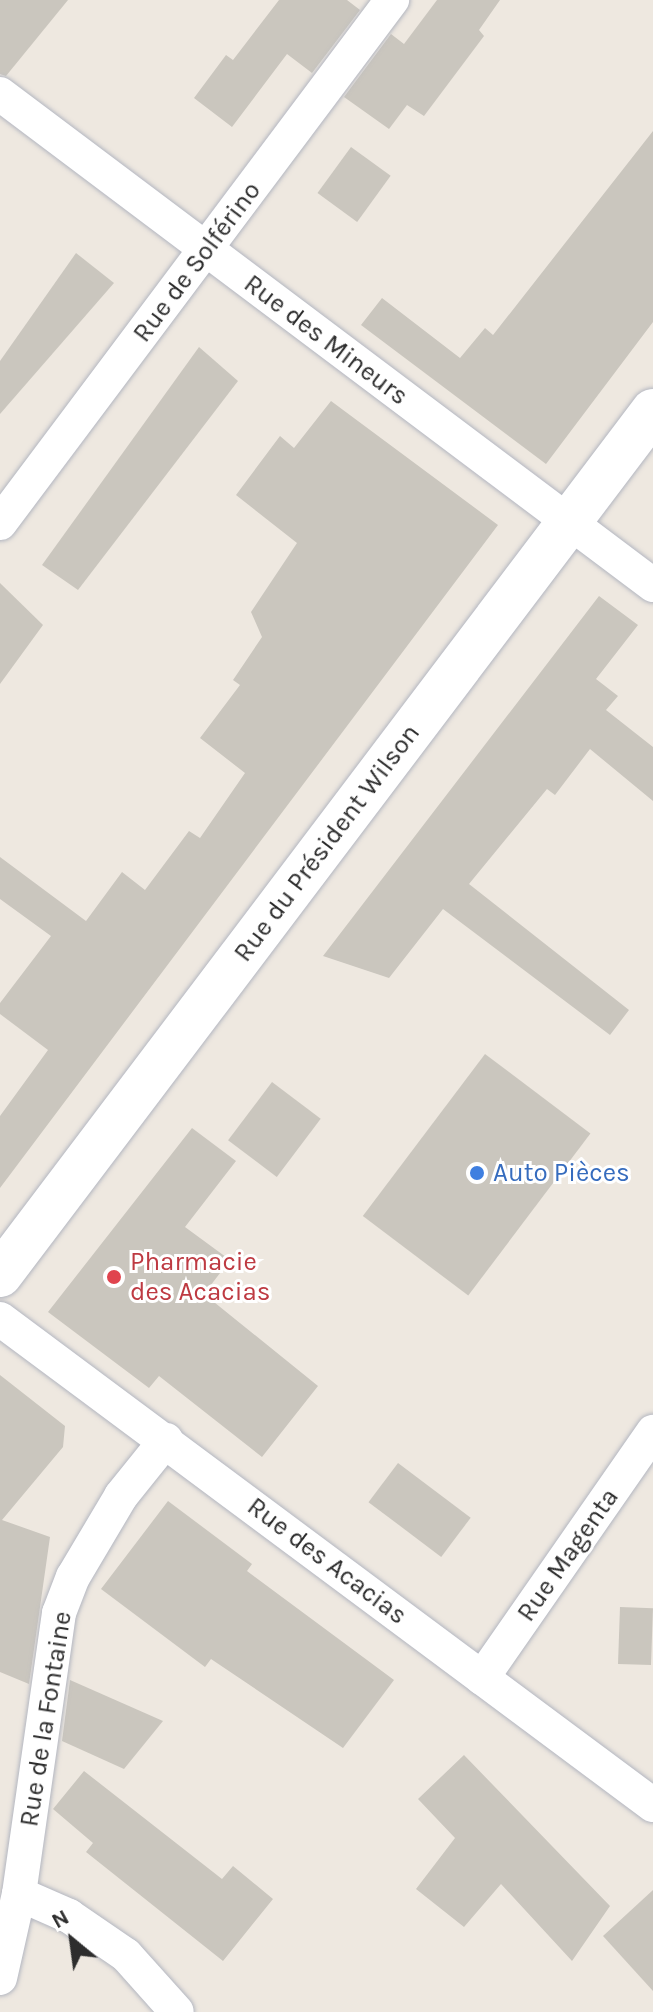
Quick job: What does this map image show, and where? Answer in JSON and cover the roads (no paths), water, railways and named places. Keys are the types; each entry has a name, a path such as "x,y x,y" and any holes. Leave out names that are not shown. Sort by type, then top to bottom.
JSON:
{"main road":[{"name":"Rue du Président Wilson","path":"0,1275 653,411"}],"street":[{"name":"Rue de Solférino","path":"0,523 392,0"},
{"name":"Rue des Mineurs","path":"0,94 653,585"},
{"name":"Rue des Acacias","path":"0,1319 653,1805"},
{"name":"Rue Magenta","path":"482,1678 653,1432"},
{"name":"Rue de la Fontaine","path":"0,1978 19,1894 59,1613 73,1577 121,1496 166,1440"},
{"path":"19,1894 69,1916 126,1955 177,2012"}],"place":[{"name":"Auto Pièces","path":"477,1173"},
{"name":"Pharmacie des Acacias","path":"114,1277"}]}
